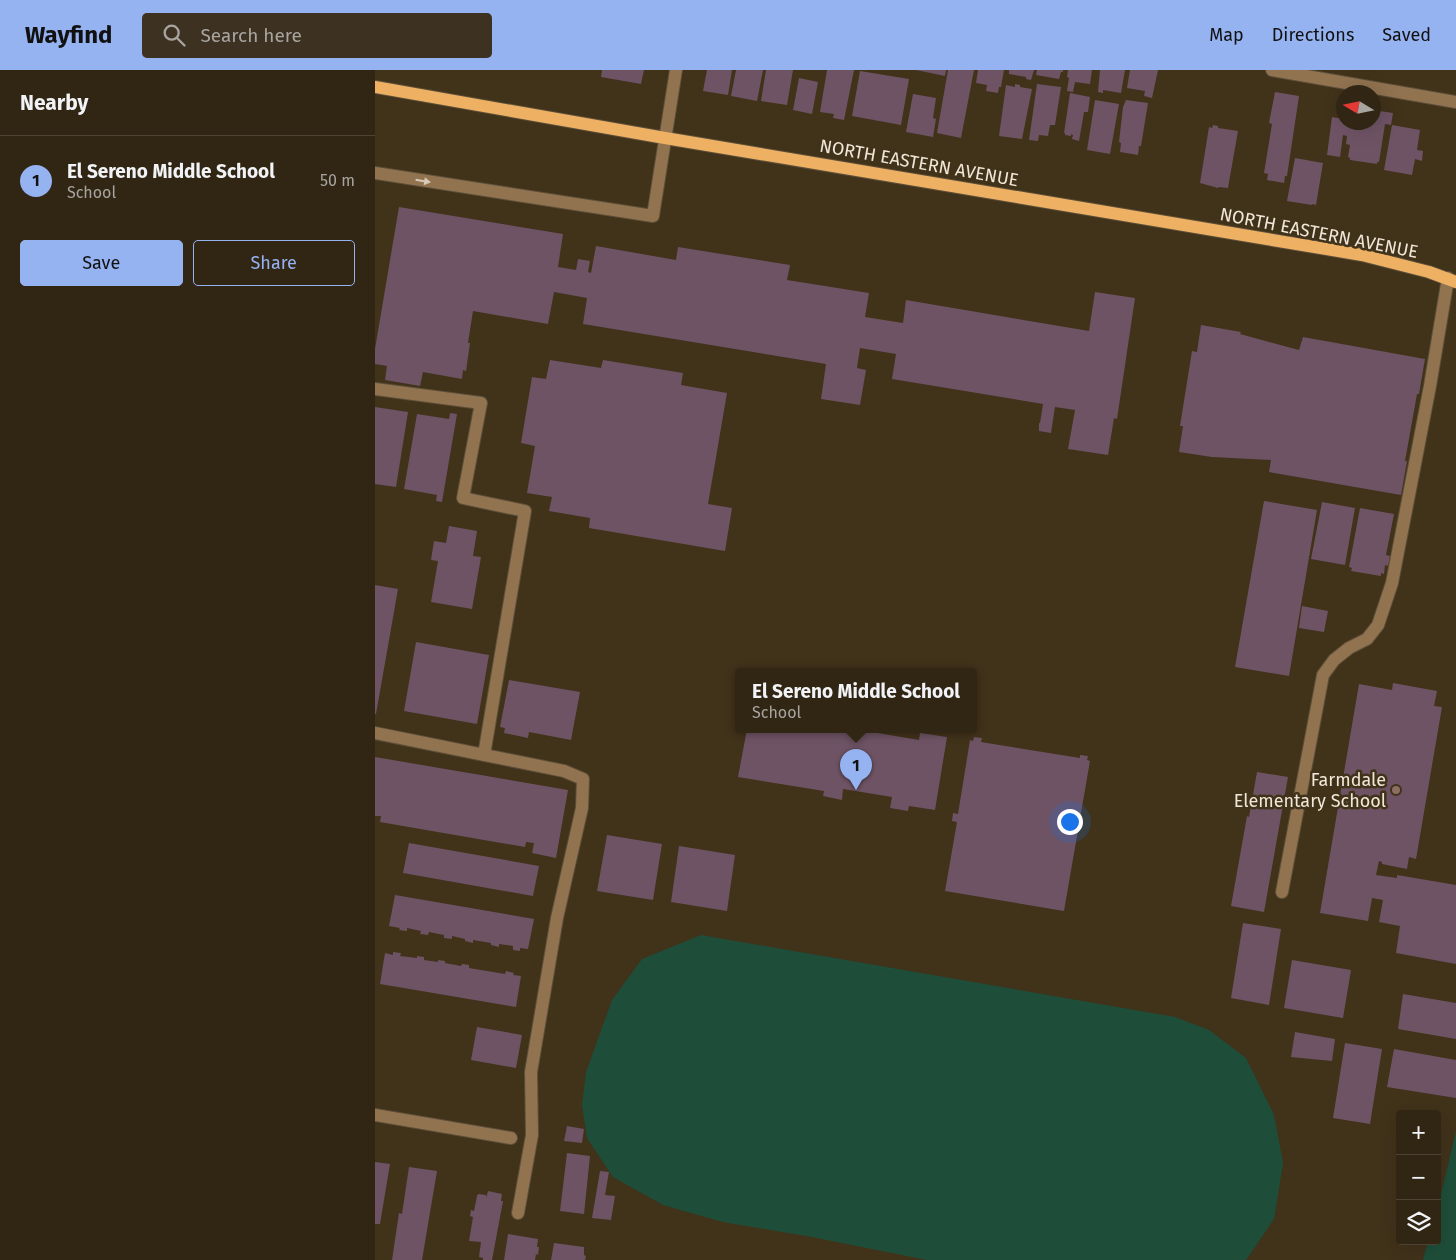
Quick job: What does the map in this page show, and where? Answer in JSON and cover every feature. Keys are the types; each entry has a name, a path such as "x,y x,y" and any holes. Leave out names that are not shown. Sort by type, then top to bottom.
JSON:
{"main road":[{"name":"NORTH EASTERN AVENUE","path":"375,88 1362,255 1429,272 1452,280"}],"street":[{"path":"375,173 653,216 676,70"},
{"path":"1272,70 1456,102"},
{"path":"1282,892 1323,675 1334,660 1349,648 1367,639 1378,624 1392,583 1429,386 1452,280"},
{"path":"375,389 481,403 463,498 525,511 484,755"},
{"path":"375,734 564,771 583,779 582,808 557,918 531,1072 532,1136 518,1213"},
{"path":"375,1115 511,1138"}],"green space":[{"path":"701,935 1175,1017 1209,1030 1246,1058 1274,1115 1283,1163 1274,1219 1246,1260 927,1260 812,1237 723,1222 663,1205 613,1177 587,1138 582,1105 586,1072 612,1000 642,959"},
{"path":"1456,1131 1456,1260 1423,1260 1427,1245 1441,1245 1441,1194"}],"building":[{"path":"602,70 644,70 641,84 601,77"},
{"path":"707,70 732,70 728,95 703,91"},
{"path":"736,70 763,70 757,101 731,96"},
{"path":"766,70 793,70 787,105 761,101"},
{"path":"827,70 854,70 844,120 833,118 834,114 820,112"},
{"path":"916,70 946,70 945,76"},
{"path":"948,70 974,70 961,138 937,133"},
{"path":"978,70 1004,70 998,93 986,91 987,85 976,83"},
{"path":"1009,70 1034,70 1031,80 1026,79 1026,77 1009,74"},
{"path":"1037,70 1063,70 1063,72 1061,72 1059,79 1036,75"},
{"path":"1068,70 1092,70 1090,84 1075,82 1073,92 1067,91"},
{"path":"1100,70 1125,70 1121,93 1103,90 1103,93 1098,92"},
{"path":"1130,70 1158,70 1152,98 1144,96 1145,91 1127,88"},
{"path":"860,71 909,79 901,125 852,116"},
{"path":"799,78 818,82 812,114 793,110"},
{"path":"1015,84 1032,89 1022,139 999,136 1006,85 1015,87"},
{"path":"1037,84 1061,87 1055,125 1050,125 1048,136 1039,135 1038,141 1029,140"},
{"path":"1275,92 1299,96 1287,176 1285,176 1284,183 1267,180 1268,174 1264,173 1272,124 1269,123"},
{"path":"1070,93 1090,97 1088,112 1084,112 1079,141 1072,139 1073,135 1065,135 1064,133"},
{"path":"913,94 936,98 933,118 936,119 933,137 906,132"},
{"path":"1095,100 1119,104 1110,154 1087,150"},
{"path":"1126,100 1148,103 1138,155 1120,152 1121,143 1119,142 1123,107"},
{"path":"1381,111 1393,113 1391,125 1385,124 1379,162 1377,164 1350,160 1348,157 1350,145 1346,144 1347,136 1343,135 1340,157 1327,155 1332,117 1336,118 1336,130 1381,130"},
{"path":"1213,125 1218,126 1218,128 1238,131 1228,188 1218,188 1200,183 1209,127 1212,128"},
{"path":"1392,125 1420,130 1417,150 1423,151 1422,161 1415,159 1412,175 1384,170"},
{"path":"1295,158 1323,163 1316,205 1287,201"},
{"path":"399,207 563,234 558,267 576,270 578,259 590,261 588,272 591,273 596,246 676,260 678,247 790,265 787,280 869,293 865,317 903,323 906,300 1089,331 1095,292 1135,298 1117,419 1114,418 1108,455 1068,449 1075,410 1055,407 1051,433 1039,431 1043,404 892,379 896,354 860,348 857,368 866,370 860,405 821,399 826,364 583,324 587,298 554,292 548,324 473,311 466,371 463,370 462,379 423,372 420,386 385,380 387,366 375,364 375,349"},
{"path":"1201,325 1241,332 1240,334 1299,350 1303,337 1425,359 1405,461 1407,461 1401,495 1269,472 1271,460 1212,457 1179,452 1183,426 1180,426 1192,351 1197,352"},
{"path":"550,360 601,368 603,360 683,373 681,385 727,393 708,504 732,508 725,551 589,528 590,518 549,511 552,497 527,493 535,446 521,443 532,377 546,379"},
{"path":"375,407 408,412 396,487 375,484"},
{"path":"450,413 457,414 442,502 436,501 437,495 404,489 417,414 449,419"},
{"path":"1264,501 1317,510 1289,676 1235,667"},
{"path":"1322,502 1355,508 1345,565 1311,559"},
{"path":"1360,508 1394,514 1386,555 1390,556 1388,566 1385,565 1384,574 1381,573 1381,576 1351,571 1352,568 1349,567"},
{"path":"449,526 477,531 473,556 481,557 472,609 431,602 438,561 431,560 434,541 446,543"},
{"path":"375,585 398,589 376,714 375,714"},
{"path":"1302,606 1328,611 1324,632 1299,628"},
{"path":"416,642 489,655 477,724 404,711"},
{"path":"509,680 580,692 571,740 529,732 528,738 504,733 505,728 500,727"},
{"path":"1393,683 1437,691 1434,706 1442,707 1416,859 1409,857 1407,869 1382,864 1379,861 1376,875 1397,878 1397,875 1456,885 1456,964 1396,953 1400,926 1379,922 1383,900 1372,898 1368,921 1320,913 1359,684 1392,690"},
{"path":"746,733 878,733 919,740 920,733 947,737 935,810 909,806 908,811 890,808 892,797 843,789 842,800 823,796 824,791 738,777"},
{"path":"974,737 982,738 981,742 1080,758 1080,755 1088,756 1087,760 1090,761 1064,911 945,891 957,822 952,821 953,813 958,814 970,740 973,741"},
{"path":"375,757 568,790 556,858 532,853 534,843 526,842 525,847 380,822 381,816 375,816"},
{"path":"1257,772 1288,777 1264,912 1231,906"},
{"path":"607,835 662,844 653,900 597,891"},
{"path":"409,843 539,866 533,896 403,873"},
{"path":"679,846 735,855 727,911 671,902"},
{"path":"395,895 534,919 528,949 520,948 520,951 513,950 513,946 499,944 499,947 491,945 491,943 473,940 473,943 452,936 452,939 444,938 444,935 429,932 428,935 420,934 421,931 407,928 407,931 399,930 400,928 389,926"},
{"path":"1243,923 1281,929 1269,1005 1231,998"},
{"path":"393,952 401,953 400,956 424,957 424,960 445,961 445,963 461,966 462,964 469,965 469,968 505,974 506,971 514,973 513,975 521,976 516,1007 380,984 385,953 393,955"},
{"path":"1292,960 1351,970 1343,1018 1284,1008"},
{"path":"1403,994 1456,1003 1456,1039 1398,1029"},
{"path":"477,1027 522,1035 516,1068 471,1060"},
{"path":"1295,1032 1335,1039 1332,1061 1291,1057"},
{"path":"1345,1043 1382,1049 1370,1124 1333,1118"},
{"path":"1394,1049 1456,1060 1456,1098 1387,1087"},
{"path":"567,1126 584,1129 582,1143 564,1141"},
{"path":"567,1153 590,1156 584,1214 560,1211"},
{"path":"375,1162 390,1164 380,1224 375,1224"},
{"path":"409,1167 437,1171 422,1260 392,1260 399,1213 402,1214"},
{"path":"600,1171 609,1172 605,1195 615,1196 611,1220 592,1218"},
{"path":"488,1191 502,1194 501,1201 503,1201 492,1260 483,1260 483,1258 479,1257 481,1242 469,1241 473,1217 470,1216 471,1210 474,1211 478,1194 486,1195 486,1198"},
{"path":"508,1234 538,1239 538,1255 536,1254 535,1260 504,1260"},
{"path":"554,1243 584,1247 585,1260 551,1260"}],"place":[{"name":"El Sereno Middle School","path":"856,790"},
{"name":"Farmdale Elementary School","path":"1396,790"}]}
